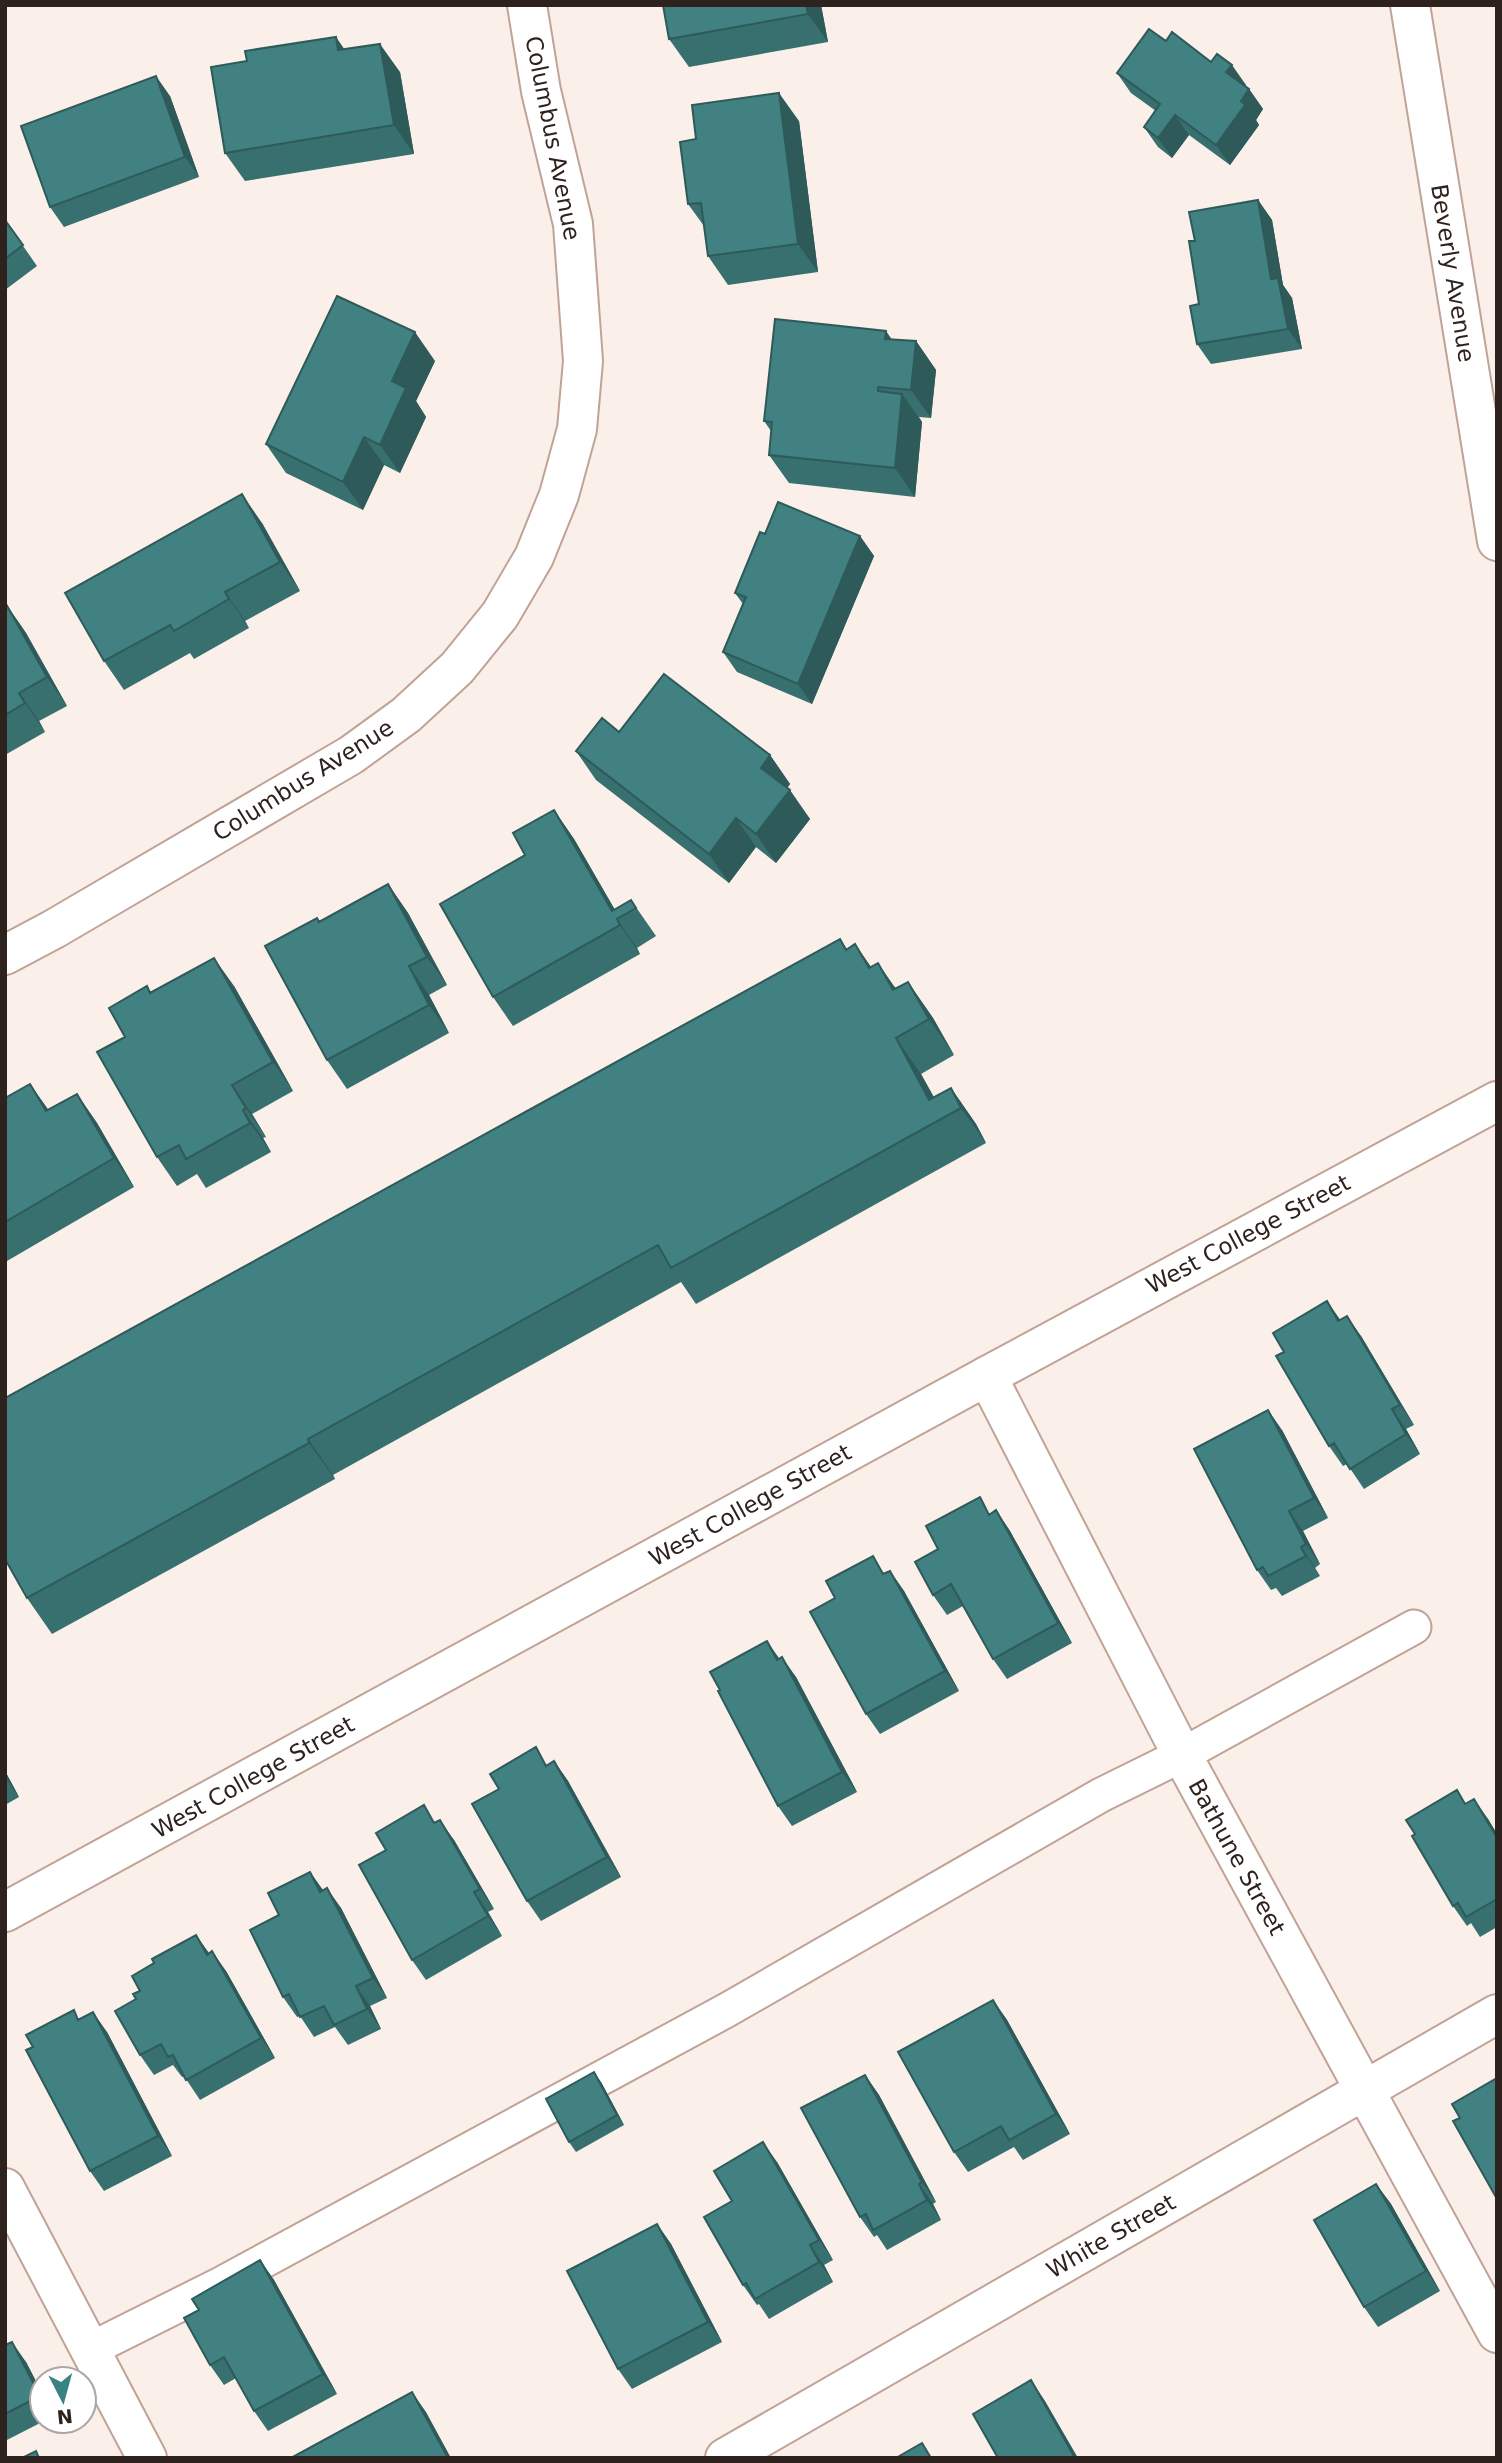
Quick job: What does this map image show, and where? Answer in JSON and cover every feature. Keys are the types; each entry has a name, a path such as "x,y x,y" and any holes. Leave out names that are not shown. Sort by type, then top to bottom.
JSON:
{"street":[{"name":"Columbus Avenue","path":"5,955 351,755 406,715 457,668 500,615 534,558 559,495 577,429 583,361 573,224 541,91 527,5"},
{"name":"Beverly Avenue","path":"1410,5 1497,541"},
{"name":"West College Street","path":"5,1912 1497,1101"},
{"name":"Bathune Street","path":"987,1376 1182,1755 1497,2333"},
{"name":"White Street","path":"725,2458 1497,2014"},
{"path":"5,2188 147,2458"}],"lane":[{"path":"91,2350 221,2284 727,2010 1101,1795 1182,1755 1414,1627"}],"building":[{"path":"663,5 806,5 808,14 669,39"},
{"path":"1149,29 1166,41 1172,32 1211,62 1217,54 1232,65 1226,72 1249,89 1241,101 1245,105 1216,145 1175,115 1158,138 1144,127 1160,104 1117,73"},
{"path":"336,37 338,50 380,44 394,125 225,153 211,67 247,61 245,51"},
{"path":"156,76 185,157 50,207 21,126"},
{"path":"779,93 798,244 708,256 701,203 688,204 680,142 696,139 692,105"},
{"path":"1258,200 1271,279 1278,278 1288,329 1197,344 1190,306 1199,304 1189,241 1195,241 1189,212"},
{"path":"5,220 23,245 5,259"},
{"path":"337,296 415,332 392,381 406,388 380,445 364,437 343,482 266,444"},
{"path":"775,319 886,331 885,339 916,341 911,390 878,387 878,391 902,394 895,468 769,455 772,422 764,421"},
{"path":"242,494 280,562 225,592 229,599 174,631 170,625 104,661 65,593"},
{"path":"778,502 860,536 798,684 723,652 746,597 735,593 760,532 765,534"},
{"path":"5,605 47,677 19,693 25,703 5,715"},
{"path":"664,674 770,755 761,768 790,790 756,834 736,818 709,854 576,751 602,718 619,732"},
{"path":"554,810 612,911 631,900 636,908 617,919 620,925 493,997 440,904 525,855 513,833"},
{"path":"388,884 427,957 409,966 429,1005 327,1060 265,946 317,918 319,922"},
{"path":"840,939 846,950 855,944 869,968 878,963 893,990 908,982 929,1019 896,1038 929,1100 951,1088 961,1108 671,1268 658,1245 308,1439 309,1443 27,1598 5,1559 5,1398"},
{"path":"214,958 273,1062 232,1085 246,1108 243,1110 250,1123 186,1159 179,1145 157,1157 97,1052 125,1037 109,1008 147,986 150,993"},
{"path":"30,1084 46,1111 77,1094 114,1158 5,1222 5,1098"},
{"path":"1327,1301 1338,1321 1347,1316 1400,1405 1392,1409 1406,1434 1350,1469 1334,1443 1329,1446 1276,1356 1284,1352 1273,1333"},
{"path":"1268,1410 1314,1498 1289,1511 1306,1544 1301,1547 1306,1556 1268,1576 1263,1567 1257,1570 1194,1449"},
{"path":"980,1497 989,1515 996,1510 1058,1623 993,1659 951,1584 933,1595 915,1562 938,1549 926,1526"},
{"path":"873,1556 883,1574 890,1571 945,1671 866,1714 810,1612 835,1598 826,1581"},
{"path":"767,1641 777,1660 782,1657 842,1772 778,1806 710,1672"},
{"path":"536,1747 546,1766 554,1761 607,1857 527,1901 472,1804 499,1789 490,1774"},
{"path":"1457,1790 1465,1804 1474,1799 1497,1838 1497,1899 1466,1917 1458,1903 1453,1906 1412,1836 1415,1834 1406,1820"},
{"path":"424,1805 434,1823 440,1820 480,1889 474,1892 488,1916 412,1960 359,1865 386,1850 376,1833"},
{"path":"310,1872 320,1892 327,1888 373,1978 356,1986 367,2009 334,2025 324,2006 300,2017 289,1994 283,1997 250,1930 279,1915 268,1893"},
{"path":"196,1935 207,1955 212,1951 261,2038 186,2080 173,2055 168,2057 161,2044 140,2055 115,2011 136,1999 133,1994 140,1991 132,1976 154,1963 152,1959"},
{"path":"993,2000 1056,2114 1009,2140 1001,2126 954,2152 898,2052"},
{"path":"74,2010 78,2020 93,2012 158,2136 90,2171 26,2050 33,2047 26,2035"},
{"path":"594,2072 617,2115 569,2142 546,2099"},
{"path":"865,2075 922,2182 919,2184 927,2200 873,2230 866,2214 860,2217 801,2108"},
{"path":"1497,2078 1497,2199 1453,2121 1460,2118 1452,2104"},
{"path":"763,2142 819,2240 810,2245 819,2262 755,2299 746,2283 743,2285 704,2217 732,2201 714,2171"},
{"path":"1376,2184 1426,2271 1364,2307 1314,2220"},
{"path":"657,2224 708,2322 618,2369 567,2271"},
{"path":"260,2260 323,2374 254,2411 224,2357 210,2365 184,2318 199,2310 192,2299"},
{"path":"12,2342 28,2373 28,2402 5,2414 5,2345"},
{"path":"1031,2380 1075,2458 998,2458 973,2414"},
{"path":"412,2392 448,2458 291,2458"},
{"path":"922,2443 931,2458 896,2458"},
{"path":"36,2451 39,2458 22,2458"}]}
